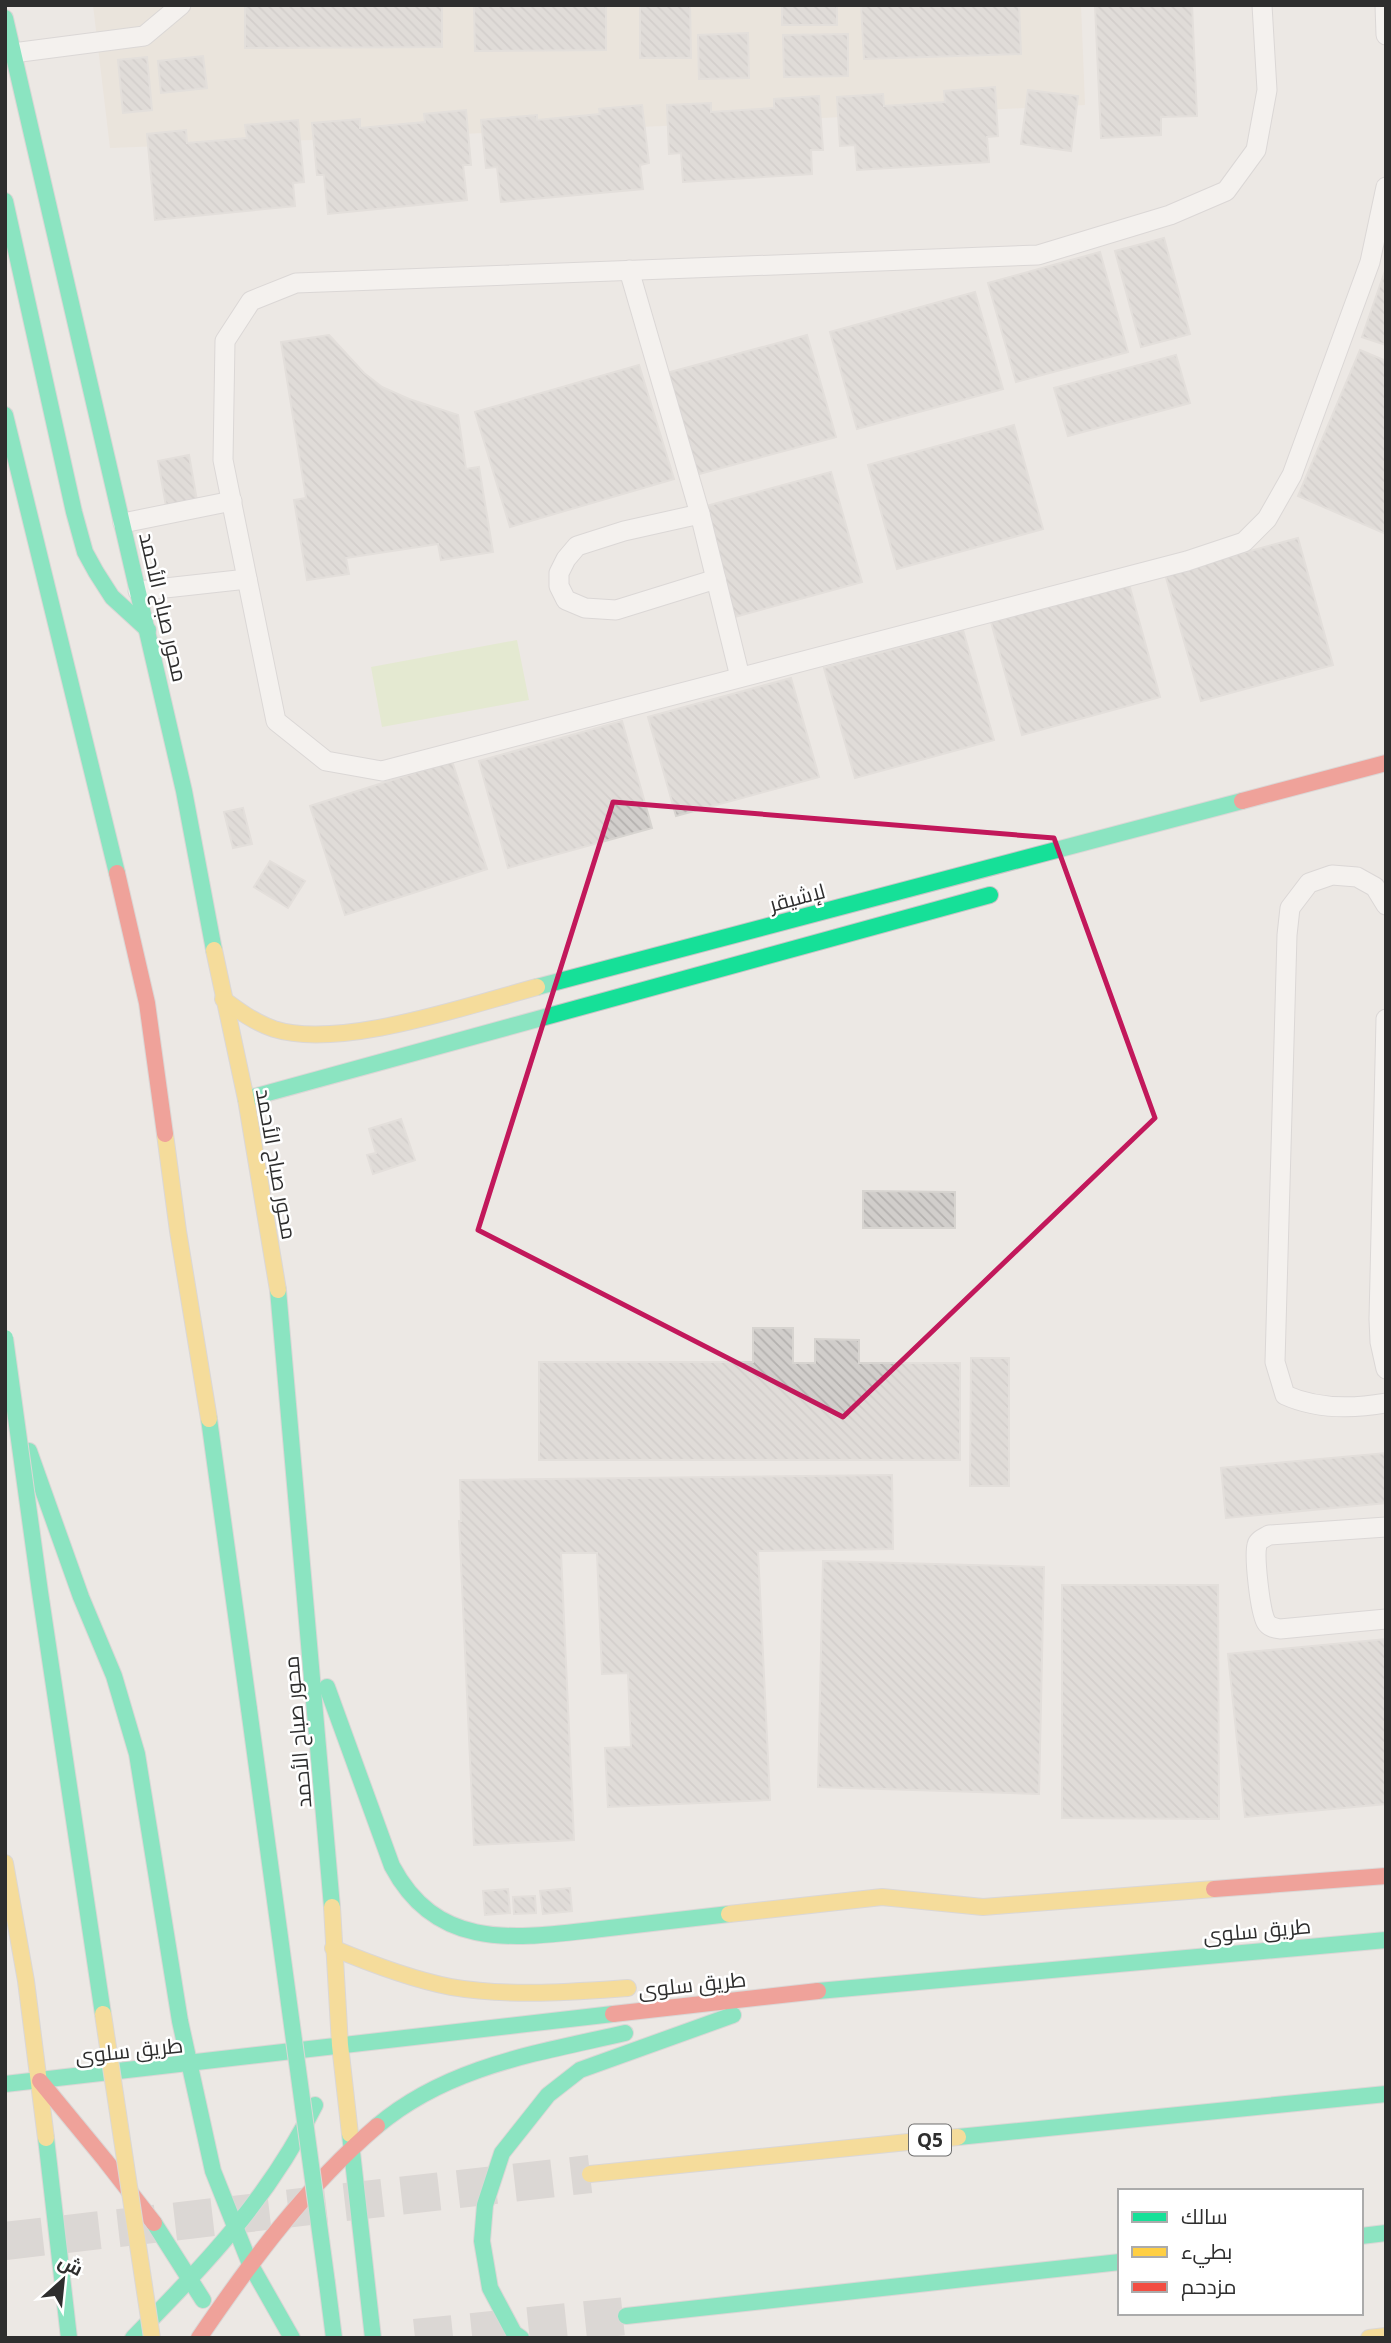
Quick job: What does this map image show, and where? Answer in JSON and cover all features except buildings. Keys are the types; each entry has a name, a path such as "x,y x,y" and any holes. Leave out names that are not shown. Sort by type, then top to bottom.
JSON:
{"main road":[{"name":"محور صباح الأحمد","path":"5,18 184,791 223,999 246,1099 280,1306 329,1862 340,2045 373,2338"},
{"path":"5,201 85,552 112,597 148,630"},
{"name":"محور صباح الأحمد","path":"5,415 93,768 146,1003 178,1231 220,1493 334,2338"},
{"name":"لإشيقر","path":"223,999 259,1023 300,1035 357,1031 403,1022 1386,763"},
{"path":"246,1099 1011,889"},
{"path":"5,1338 40,1592 152,2338"},
{"path":"5,1383 81,1597 114,1676 137,1754 180,2021 213,2171 250,2264 292,2338"},
{"name":"طريق سلوى","path":"309,1639 391,1866 408,1893 430,1914 462,1929 493,1937 535,1936 882,1897 983,1907 1386,1876"},
{"path":"5,1863 17,1923 40,2081 69,2338"},
{"path":"5,1959 17,1923"},
{"name":"طريق سلوى","path":"5,2084 794,1993 1386,1940"},
{"path":"333,1948 419,1980 467,1989 518,1992 644,1988"},
{"path":"708,1986 794,1993"},
{"path":"200,2338 250,2264 304,2197 350,2149 398,2110 428,2091 466,2073 497,2063 794,1993"},
{"path":"521,2338 514,2333 490,2287 482,2241 485,2205 502,2153 523,2123 548,2095 580,2070 794,1993"},
{"path":"133,2338 236,2229 274,2180 310,2118 340,2045"},
{"path":"40,2081 140,2205 191,2278 221,2338"},
{"name":"Q5","path":"590,2174 1386,2094"},
{"path":"1363,2236 1386,2233"},
{"path":"626,2316 1118,2262"},
{"path":"1369,2338 1386,2336"}],"lane":[{"path":"13,54 145,37 181,5"},
{"path":"1262,5 1267,89 1256,150 1226,191 1170,215 1038,255 296,283 251,301 225,341 223,460 276,721 326,761 382,771 1187,561 1244,542 1267,519 1292,475 1370,262 1386,187"},
{"path":"1385,5 1386,35"},
{"path":"629,270 700,514 740,677"},
{"path":"123,523 232,501"},
{"path":"700,514 624,531 577,546 559,573 559,586 566,600 585,608 616,610 716,579"},
{"path":"138,591 247,579"},
{"path":"1386,905 1375,887 1357,877 1332,875 1309,883 1290,908 1286,935 1275,1362 1285,1395 1305,1404 1343,1407 1386,1403"},
{"path":"1386,1018 1379,1319 1380,1342 1386,1369"},
{"path":"1386,1527 1269,1535 1261,1539 1257,1546 1258,1586 1266,1623 1271,1627 1280,1629 1386,1619"}],"highlighted area":[{"path":"613,802 1054,838 1155,1118 843,1417 478,1230"}],"shaded area":[{"path":"93,5 1081,5 1085,105 663,126 110,148"}],"green space":[{"path":"517,640 529,700 382,727 371,667"}],"tunnel":[{"path":"5,2241 590,2174"},
{"path":"415,2338 626,2316"}],"traffic: fast":[{"path":"5,18 184,791 214,950"},
{"path":"5,201 85,552 112,597 148,630"},
{"path":"5,415 117,873"},
{"path":"537,987 1242,801"},
{"path":"246,1099 990,895"},
{"path":"278,1290 332,1907"},
{"path":"5,1338 103,2014"},
{"path":"209,1419 249,1709"},
{"path":"29,1451 81,1597 114,1676 137,1754 180,2021 213,2171 250,2264 292,2338"},
{"path":"327,1687 392,1866 411,1894 432,1914 456,1927 511,1936 729,1914"},
{"path":"249,1709 327,2283"},
{"path":"818,1991 1386,1940"},
{"path":"5,2084 613,2014"},
{"path":"521,2338 514,2333 490,2288 482,2241 485,2205 502,2153 548,2095 580,2070 733,2015"},
{"path":"377,2126 404,2106 464,2075 527,2055 625,2033"},
{"path":"958,2137 1386,2094"},
{"path":"133,2338 210,2257 256,2201 297,2139 315,2105"},
{"path":"350,2134 373,2338"},
{"path":"46,2138 69,2338"},
{"path":"154,2223 203,2300"},
{"path":"1363,2236 1386,2233"},
{"path":"626,2316 1118,2262"},
{"path":"327,2283 334,2338"}],"traffic: slow":[{"path":"214,950 246,1099 278,1290"},
{"path":"223,999 253,1020 274,1029 301,1034 333,1034 405,1023 537,987"},
{"path":"165,1134 209,1419"},
{"path":"5,1863 26,1981 46,2138"},
{"path":"729,1914 882,1897 983,1907 1214,1889"},
{"path":"332,1907 340,2045 350,2134"},
{"path":"333,1948 406,1975 436,1984 473,1990 539,1993 628,1988"},
{"path":"103,2014 152,2338"},
{"path":"590,2174 958,2137"},
{"path":"1369,2338 1386,2336"}],"traffic: jam":[{"path":"1242,801 1386,763"},
{"path":"117,873 147,1003 165,1134"},
{"path":"1214,1889 1386,1876"},
{"path":"613,2014 818,1991"},
{"path":"40,2081 154,2223"},
{"path":"199,2338 239,2281 303,2199 377,2126"}]}
